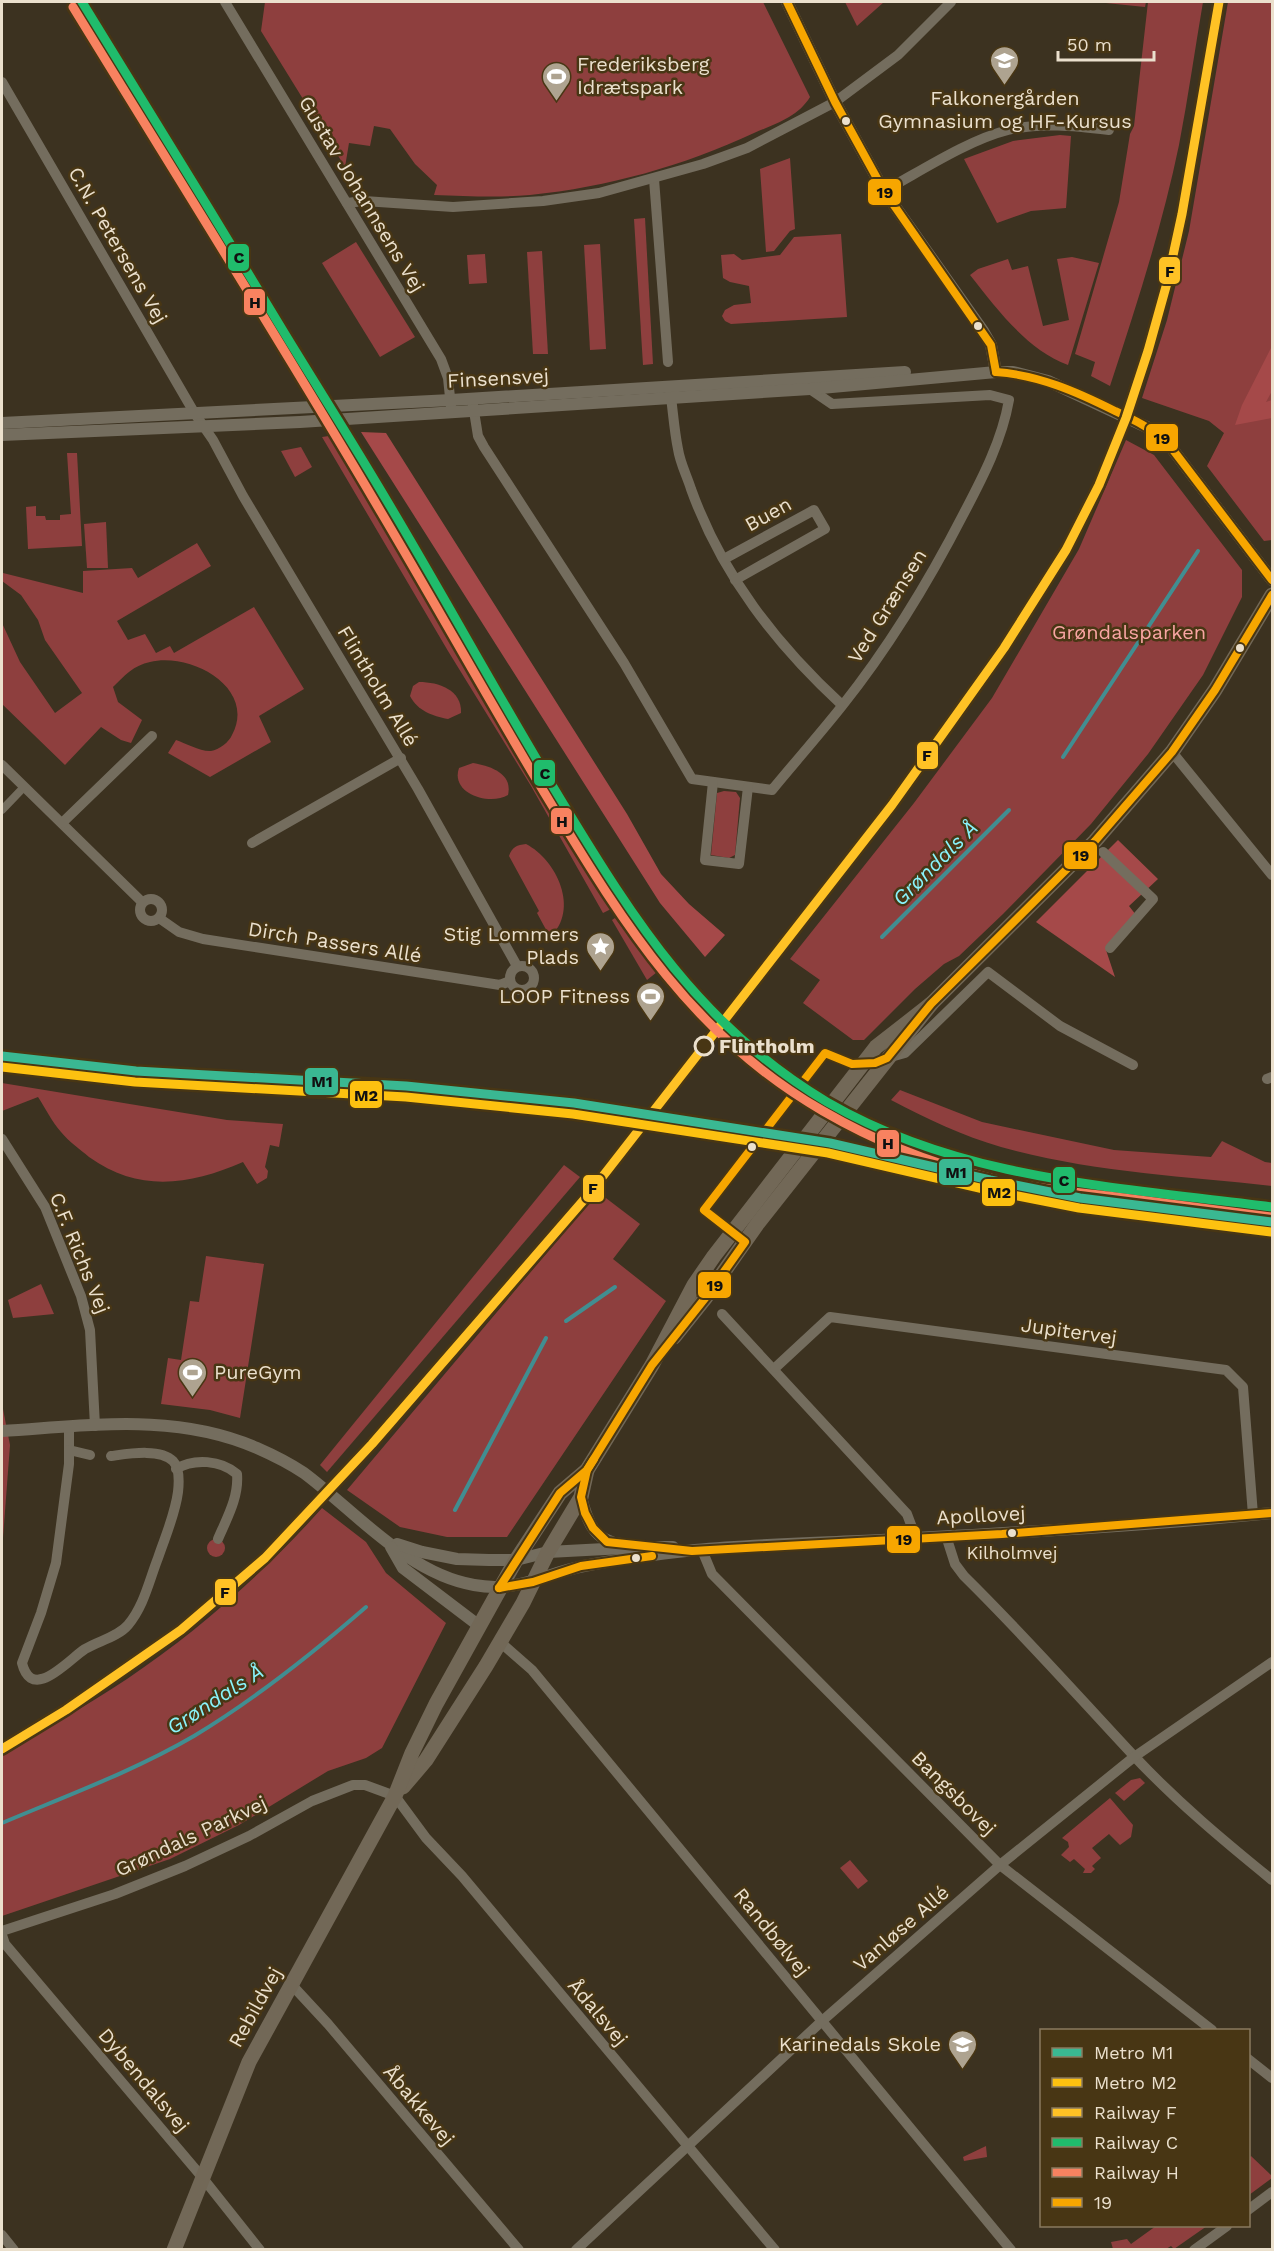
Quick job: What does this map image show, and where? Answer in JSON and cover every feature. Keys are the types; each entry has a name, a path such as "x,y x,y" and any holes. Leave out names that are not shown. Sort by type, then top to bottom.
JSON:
{"main road":[{"path":"739,1237 932,1004 1095,841 1172,752 1215,690 1272,595"},
{"path":"395,1796 412,1753 478,1625 516,1560 560,1493 587,1470 652,1365 706,1297 739,1237 876,1047 932,1004"},
{"path":"395,1796 426,1760 500,1642 548,1552 581,1497 587,1470"},
{"path":"478,1625 500,1642"},
{"name":"Rebildvej","path":"174,2250 249,2062 395,1796"}],"street":[{"name":"Gustav Johannsens Vej","path":"225,2 441,359 448,378 451,406"},
{"path":"787,2 835,102 884,191 991,345 996,372"},
{"path":"347,203 364,201 453,207 543,201 599,193 654,179 747,148 835,102 898,55 951,2"},
{"name":"C.N. Petersens Vej","path":"2,82 202,427"},
{"path":"884,191 983,139 1007,130 1063,125 1109,130"},
{"path":"654,179 668,362"},
{"name":"Finsensvej","path":"2,423 473,405 810,384 961,368 1025,374 1048,381 1153,430 1173,448 1272,580"},
{"name":"Ved Grænsen","path":"473,405 478,436 484,447 624,663 692,779 772,790 842,705 887,644 955,531 989,462 1004,425 1009,400 990,395 832,404 810,384"},
{"path":"671,392 678,451 697,505 723,559 756,612 783,646 842,705"},
{"name":"Finsensvej","path":"2,435 202,427 451,406"},
{"name":"Flintholm Allé","path":"202,427 213,440 243,496 400,758 517,966"},
{"name":"Buen","path":"723,559 814,510 825,529 735,580"},
{"path":"62,823 152,736"},
{"path":"1172,752 1272,875"},
{"path":"252,843 400,758"},
{"path":"2,765 142,902"},
{"path":"713,782 705,860 738,864 748,787"},
{"path":"2,810 24,787"},
{"path":"1103,852 1153,899 1110,948"},
{"path":"150,898 158,901 163,908 159,918 153,921 144,919 140,911 142,902 150,898"},
{"name":"Dirch Passers Allé","path":"159,918 179,932 203,939 500,985 510,981"},
{"path":"522,965 532,970 534,983 528,989 519,990 510,981 511,972 517,966 522,965"},
{"path":"887,1058 905,1053 987,972 1060,1026 1133,1065"},
{"name":"C.F. Richs Vej","path":"2,1140 45,1207 81,1296 90,1330 95,1426"},
{"path":"722,1314 775,1368 907,1514 916,1538"},
{"name":"Jupitervej","path":"775,1368 830,1317 1226,1370 1243,1387 1253,1515"},
{"path":"3,1431 145,1423 181,1426 234,1438 303,1472 360,1521 417,1564 453,1580 474,1586 499,1588"},
{"path":"69,1428 69,1464 56,1563 41,1612 21,1663 26,1673 35,1679 50,1677 86,1648 126,1628 142,1603 170,1524 178,1492 176,1469 172,1461 158,1455 144,1453 111,1456"},
{"path":"69,1450 90,1455"},
{"path":"176,1469 186,1463 199,1461 228,1466 237,1474 238,1486 234,1501 218,1539"},
{"name":"Apollovej","path":"581,1497 592,1528 607,1542 643,1547"},
{"name":"Apollovej","path":"499,1588 533,1582 581,1566 697,1550 1272,1514"},
{"path":"946,1536 955,1564 964,1576 1094,1711 1134,1757 1220,1838 1272,1880"},
{"path":"387,1541 422,1552 457,1559 516,1560 548,1552"},
{"path":"387,1541 403,1568 478,1625"},
{"name":"Apollovej","path":"548,1552 643,1547 697,1550"},
{"name":"Bangsbovej","path":"697,1550 712,1574 1000,1864 1209,2029"},
{"name":"Randbølvej","path":"500,1642 532,1670 1011,2250"},
{"name":"Vanløse Allé","path":"576,2250 822,2021 1000,1864 1134,1757 1272,1662"},
{"name":"Grøndals Parkvej","path":"2,1933 115,1894 185,1866 342,1788 365,1785 395,1796"},
{"name":"Ådalsvej","path":"395,1796 426,1838 462,1876 775,2250"},
{"name":"Dybendalsvej","path":"2,1933 5,1944 261,2250"},
{"name":"Åbakkevej","path":"291,1984 328,2024 519,2250"},
{"path":"1250,2061 1272,2078"},
{"path":"1250,2208 1272,2192"},
{"path":"1194,2249 1226,2227"},
{"path":"2,2235 14,2250"}],"green space":[{"name":"Frederiksberg Idrætspark","path":"265,2 763,2 810,97 793,115 778,123 700,155 616,181 530,195 494,197 434,195 437,185 415,164 390,129 374,126 370,146 349,143 345,167 261,31"},
{"path":"845,2 884,2 857,26"},
{"path":"1096,2 1146,2 1145,7"},
{"path":"1148,2 1203,2 1182,127 1165,206 1110,386 1091,376 1095,362 1075,354 1119,202 1130,134 1134,126"},
{"path":"1228,2 1272,2 1272,540 1264,541 1207,466 1224,433 1209,421 1142,398 1167,320 1189,231"},
{"path":"1060,135 1071,136 1066,208 1031,211 997,223 964,159 1013,141"},
{"path":"790,158 795,229 790,231 774,251 766,252 760,169"},
{"path":"645,218 653,364 643,365 634,219"},
{"path":"841,234 847,317 731,324 725,321 722,316 725,310 734,305 751,303 749,286 723,278 721,255 734,254 742,260 780,255 794,237"},
{"path":"356,242 415,337 380,357 322,263"},
{"path":"600,244 606,349 590,350 584,245"},
{"path":"542,251 548,354 533,354 527,252"},
{"path":"485,254 487,283 469,284 467,255"},
{"path":"1072,257 1099,263 1068,365 1039,349 1013,327 970,275 978,269 1008,259 1012,270 1028,266 1043,326 1069,320 1057,259"},
{"path":"342,434 470,664 619,904 617,906 603,913 531,786 448,651 322,437"},
{"name":"Grøndalsparken","path":"1126,440 1154,455 1242,570 1242,597 1203,675 1148,754 1091,824 959,956 944,964 915,989 864,1040 853,1040 803,1003 820,980 790,959 914,803 992,698 1079,549"},
{"path":"301,447 312,467 295,477 281,451"},
{"path":"67,453 77,453 82,546 28,549 26,507 36,506 36,516 45,516 46,520 60,520 60,515 71,514"},
{"path":"106,522 108,568 87,568 84,524"},
{"path":"197,543 211,566 117,621 128,640 145,634 156,653 170,646 174,653 254,607 304,689 259,716 271,742 210,777 168,753 176,740 207,751 220,747 232,735 237,718 236,702 228,689 216,677 201,668 166,660 144,663 113,687 118,702 142,720 131,743 121,740 101,727 65,765 2,704 2,623 20,662 55,713 82,693 45,640 38,620 21,595 2,581 3,573 83,593 83,571 132,568 138,578"},
{"path":"419,682 448,689 458,698 461,713 448,719 421,709 410,696 413,686"},
{"path":"473,763 486,766 504,776 509,787 508,795 491,799 466,791 460,785 459,768"},
{"path":"736,792 740,798 735,855 729,858 711,855 717,793"},
{"path":"526,844 547,861 561,886 564,900 563,913 559,926 550,937 537,913 539,911 509,856 515,847"},
{"path":"615,918 657,972 647,980 612,920"},
{"path":"2,1083 227,1120 283,1124 279,1147 270,1145 265,1167 268,1171 267,1178 257,1184 243,1162 204,1176 184,1180 165,1182 127,1176 89,1157 64,1136 38,1097 2,1111"},
{"path":"900,1090 982,1122 1114,1150 1211,1157 1222,1141 1265,1162 1272,1163 1272,1186 1102,1168 1001,1147 973,1138 891,1100"},
{"path":"564,1165 580,1177 327,1472 320,1465"},
{"path":"598,1192 640,1224 613,1259 666,1301 507,1537 447,1537 400,1527 347,1490"},
{"path":"206,1256 264,1264 240,1418 210,1410 161,1404 168,1358 181,1360 190,1301 199,1302"},
{"path":"41,1284 54,1314 13,1318 8,1300"},
{"path":"2,1404 10,1445 2,1551"},
{"path":"322,1508 366,1542 386,1573 446,1623 382,1748 366,1758 328,1771 239,1825 170,1859 2,1916 2,1754 65,1718 153,1661 205,1621 254,1578"},
{"path":"216,1539 222,1542 225,1548 222,1554 216,1557 210,1554 207,1548 210,1542"},
{"path":"1140,1778 1145,1783 1124,1801 1115,1793 1131,1780"},
{"path":"1110,1798 1133,1825 1131,1837 1120,1845 1109,1834 1092,1848 1101,1858 1092,1866 1095,1869 1091,1873 1083,1873 1085,1869 1074,1859 1070,1862 1061,1855 1069,1847 1068,1842 1062,1838"},
{"path":"850,1860 868,1881 858,1889 840,1868"},
{"path":"986,2146 987,2157 964,2161 963,2157"},
{"path":"1250,2157 1272,2178 1250,2194"},
{"path":"1155,2227 1206,2227 1174,2249 1171,2246 1166,2249 1113,2249 1111,2242 1127,2239 1131,2244"}],"shaded area":[{"path":"1272,346 1272,391 1266,402 1272,400 1272,418 1235,425 1242,405"},
{"path":"361,432 386,433 627,814 661,874 689,904 725,935 705,957 660,903"},
{"path":"1118,840 1158,879 1129,906 1136,915 1106,950 1115,977 1036,922"}],"waterway":[{"name":"Grøndals Å","path":"1063,757 1198,551"},
{"name":"Grøndals Å","path":"882,937 1009,810"},
{"name":"Grøndals Å","path":"566,1321 615,1287"},
{"name":"Grøndals Å","path":"455,1510 546,1338"},
{"name":"Grøndals Å","path":"2,1823 124,1772 194,1736 283,1675 366,1607"}],"metro line":[{"name":"M1","path":"2,1056 136,1071 406,1086 574,1103 830,1143 1080,1198 1272,1222"},
{"name":"M2","path":"2,1067 135,1082 406,1097 573,1114 828,1153 988,1190 1079,1208 1271,1232"}],"rail line":[{"name":"C","path":"82,2 366,466 518,728 589,845 644,929 674,969 707,1006 782,1072 827,1102 879,1128 933,1149 987,1165 1044,1177 1272,1207"},
{"name":"F","path":"2,1749 66,1710 181,1630 265,1558 372,1444 589,1194 892,805 1004,648 1066,550 1099,485 1126,418 1167,283 1182,214 1219,2"},
{"name":"H","path":"73,7 343,448 578,848 635,935 700,1013 736,1049 777,1082 842,1122 921,1157 983,1176 1029,1186 1271,1217"}],"transit line":[{"name":"19","path":"787,2 835,102 884,191 991,345 996,372"},
{"name":"19","path":"996,372 1027,377 1072,391 1136,421 1161,437 1272,580"},
{"name":"19","path":"1272,595 1215,690 1172,752 1095,841 931,1004 887,1058 875,1063 852,1064 825,1053 704,1210 745,1242 706,1297 652,1365 587,1470 581,1497 585,1513 593,1528 607,1542 692,1551 1002,1534 1272,1513"},
{"name":"19","path":"499,1588 560,1493 587,1470 594,1459"},
{"name":"19","path":"499,1588 533,1582 581,1566 652,1556"}],"place":[{"name":"Falkonergården Gymnasium og HF-Kursus","path":"1005,86"},
{"name":"Frederiksberg Idrætspark","path":"556,102"},
{"name":"Stig Lommers Plads","path":"600,972"},
{"name":"LOOP Fitness","path":"651,1022"},
{"name":"Flintholm","path":"704,1046"},
{"name":"PureGym","path":"193,1398"},
{"name":"Kilholmvej","path":"1012,1533"},
{"name":"Karinedals Skole","path":"962,2070"}]}
